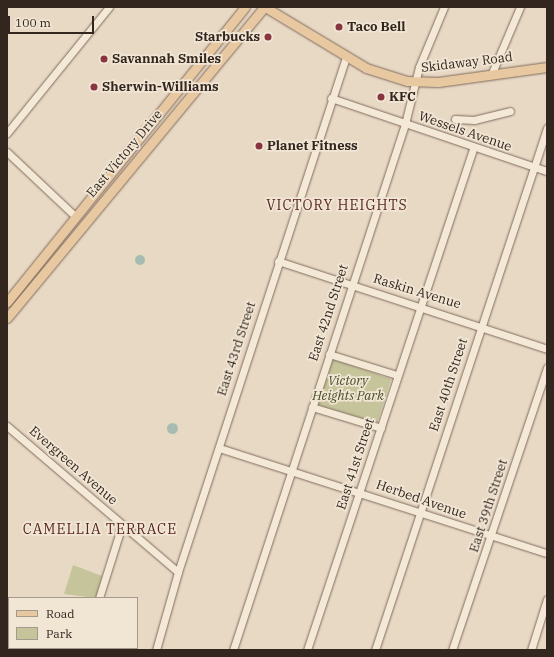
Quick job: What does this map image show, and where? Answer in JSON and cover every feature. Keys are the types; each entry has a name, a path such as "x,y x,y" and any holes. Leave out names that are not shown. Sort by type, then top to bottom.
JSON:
{"main road":[{"name":"East Victory Drive","path":"7,302 245,7"},
{"name":"East Victory Drive","path":"7,318 264,7"},
{"name":"Skidaway Road","path":"264,7 346,57 387,77 416,82 547,67"},
{"path":"21,286 29,292"}],"street":[{"path":"7,133 109,7"},
{"name":"East 42nd Street","path":"233,650 329,354 350,284 405,124 416,82 444,7"},
{"path":"492,73 520,7"},
{"name":"East 43rd Street","path":"156,650 178,572 331,98 346,57"},
{"name":"Wessels Avenue","path":"331,98 473,148 547,171"},
{"path":"455,119 474,120 510,111"},
{"name":"East 40th Street","path":"375,650 547,128"},
{"name":"East 41st Street","path":"307,650 473,148"},
{"path":"7,152 75,216"},
{"name":"Raskin Avenue","path":"278,261 482,325 547,349"},
{"path":"329,354 397,375"},
{"name":"East 39th Street","path":"452,650 492,536 547,368"},
{"path":"312,407 381,428"},
{"name":"Evergreen Avenue","path":"7,426 122,526 178,572"},
{"name":"Herbed Avenue","path":"219,448 292,469 547,553"},
{"path":"99,597 122,526"},
{"path":"531,650 547,599"}],"green space":[{"name":"Victory Heights Park","path":"333,359 391,379 377,423 318,405"},
{"path":"73,565 102,576 96,597 64,594"}],"shaded area":[{"path":"140,255 145,260 140,265 135,260"},
{"path":"170,423 174,423 176,424 176,432 170,433 167,430 167,426"}],"place":[{"name":"Taco Bell","path":"339,27"},
{"name":"Starbucks","path":"268,37"},
{"name":"Savannah Smiles","path":"104,59"},
{"name":"Sherwin-Williams","path":"94,87"},
{"name":"KFC","path":"381,97"},
{"name":"Planet Fitness","path":"259,146"}],"district":[{"name":"VICTORY HEIGHTS","path":"337,205"},
{"name":"CAMELLIA TERRACE","path":"100,529"}]}
